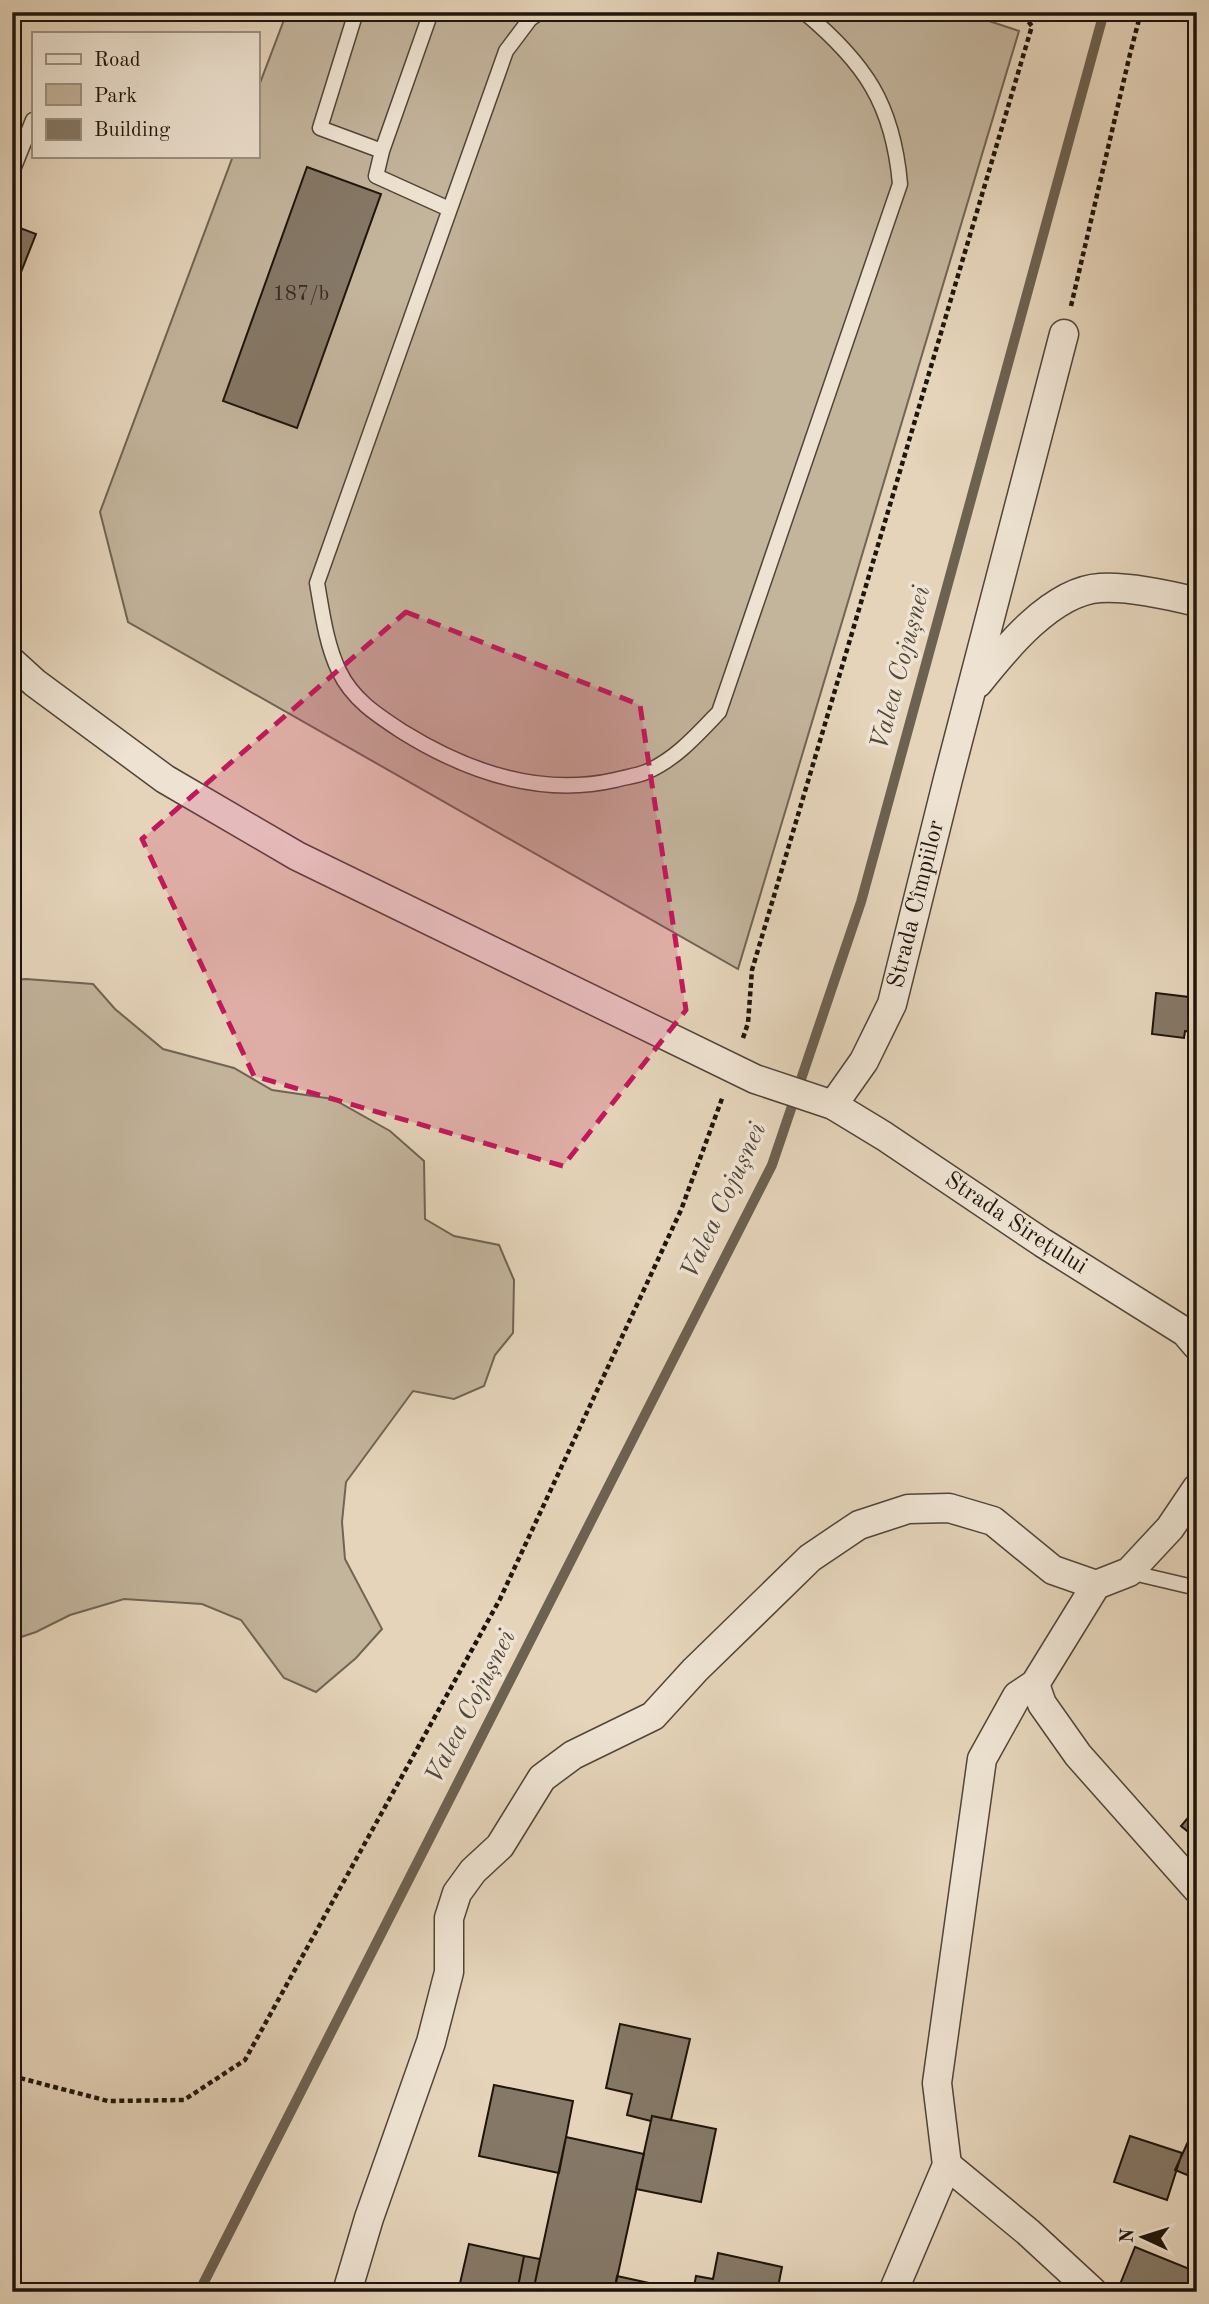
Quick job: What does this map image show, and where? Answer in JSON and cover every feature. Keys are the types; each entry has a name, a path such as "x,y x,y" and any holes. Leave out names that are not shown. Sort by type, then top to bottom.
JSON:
{"street":[{"name":"Strada Cîmpiilor","path":"833,1105 864,1061 892,1004 1064,334"},
{"name":"Strada Cîmpiilor","path":"971,692 1006,648 1041,616 1070,596 1099,588 1197,602"},
{"name":"Strada Sirețului","path":"12,663 165,779 297,856 744,1073 833,1105 884,1136 1043,1243 1193,1336"},
{"path":"893,2292 947,2165 937,2083 982,1759 1017,1696 1035,1684 1096,1585 1129,1572 1170,1528 1197,1488"},
{"path":"347,2292 369,2218 431,2042 449,1972 449,1918 457,1893 474,1871 500,1846 541,1779 573,1755 653,1716 695,1670 810,1558 859,1525 908,1509 949,1508 993,1521 1053,1570 1096,1585"},
{"path":"1035,1684 1042,1703 1078,1755 1197,1889"},
{"path":"947,2165 1028,2232 1093,2292"}],"lane":[{"path":"356,12 320,128 382,152"},
{"path":"431,12 376,176 449,209"},
{"path":"540,12 530,19 506,51 317,583 325,625 339,671 366,708 421,743 477,770 533,784 593,785 646,772 689,744 719,712 900,184 897,150 884,108 857,62 831,34 804,12"},
{"path":"12,172 32,122"},
{"path":"1129,1572 1197,1588"}],"path":[{"path":"12,2076 108,2101 184,2100 246,2060 500,1599 744,1073 752,970 1032,26 1020,12"},
{"path":"1064,334 1142,12"}],"highlighted area":[{"path":"406,612 640,705 686,1010 563,1166 254,1076 142,839"}],"green space":[{"path":"287,12 962,12 1019,31 738,969 128,622 100,512 232,158 259,158 259,86"},
{"path":"12,980 93,984 115,1009 163,1049 234,1068 272,1090 333,1099 390,1131 424,1161 425,1219 454,1236 499,1245 514,1280 513,1333 495,1355 484,1386 454,1399 413,1391 346,1482 342,1522 345,1559 382,1629 356,1658 316,1692 284,1678 241,1620 202,1604 124,1599 70,1615 36,1632 12,1640"}],"building":[{"path":"12,12 24,12 15,38 12,37"},
{"path":"307,167 381,194 297,428 223,401"},
{"path":"12,225 36,234 12,295"},
{"path":"1156,993 1197,998 1197,1032 1185,1031 1184,1038 1152,1034"},
{"path":"1197,1807 1197,1839 1181,1826"},
{"path":"620,2024 690,2039 671,2120 652,2116 651,2121 627,2115 632,2094 606,2088"},
{"path":"494,2085 573,2101 559,2173 479,2156"},
{"path":"652,2116 716,2129 701,2202 636,2189"},
{"path":"1192,2133 1197,2135 1197,2179 1175,2170"},
{"path":"1130,2136 1182,2153 1167,2200 1114,2182"},
{"path":"566,2137 644,2154 614,2292 533,2292"},
{"path":"469,2244 524,2256 517,2292 458,2292"},
{"path":"1135,2247 1197,2272 1190,2292 1130,2292 1119,2287"},
{"path":"718,2253 782,2267 777,2292 693,2292 696,2276 713,2279"},
{"path":"524,2256 540,2259 533,2292 517,2292"},
{"path":"617,2276 672,2288 671,2292 614,2292"}],"waterway":[{"name":"Valea Cojușnei","path":"199,2292 772,1165 861,902 1104,12"}]}
